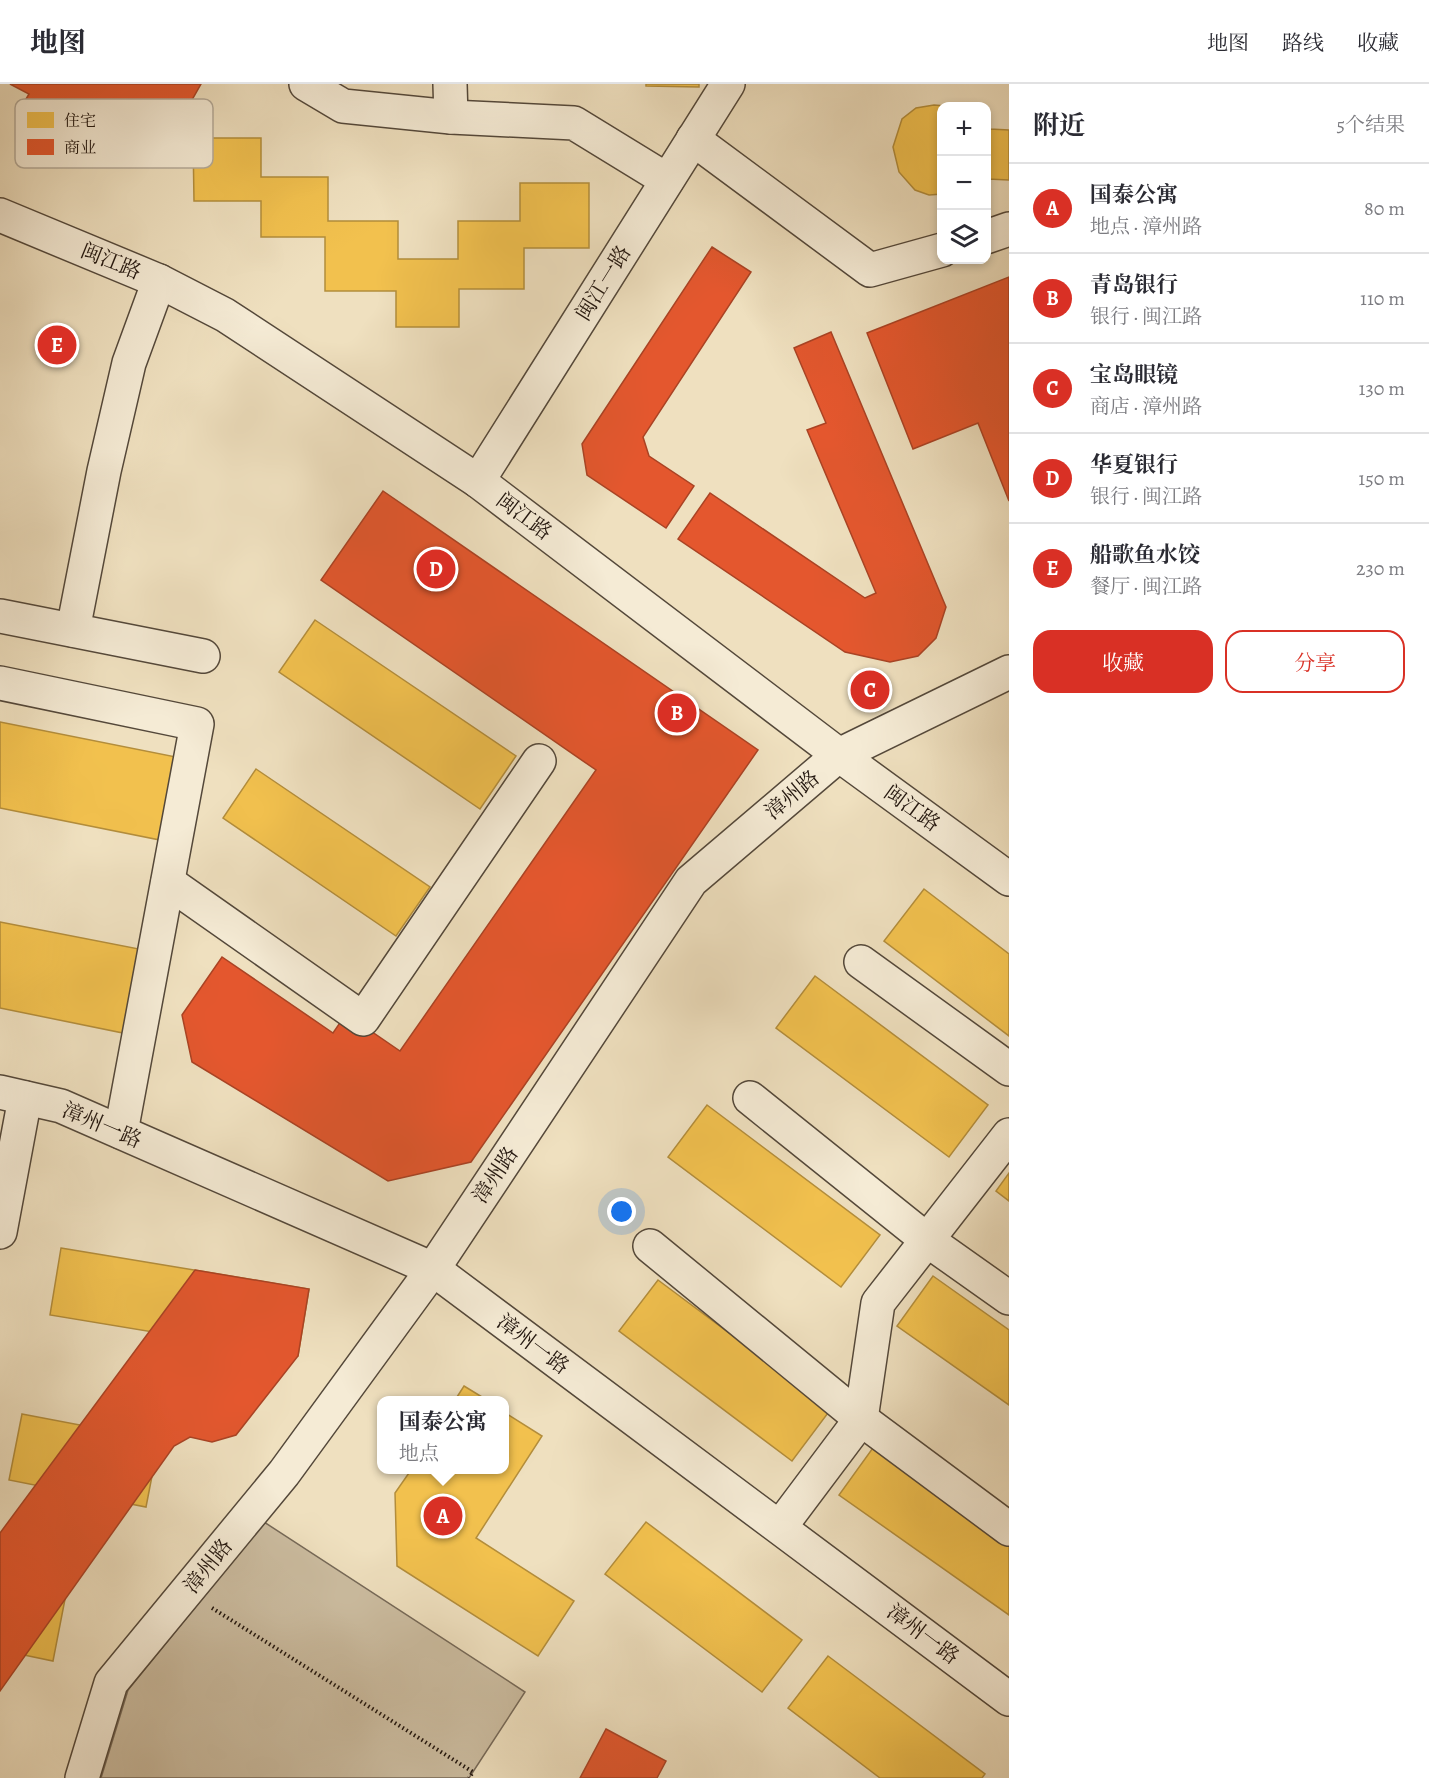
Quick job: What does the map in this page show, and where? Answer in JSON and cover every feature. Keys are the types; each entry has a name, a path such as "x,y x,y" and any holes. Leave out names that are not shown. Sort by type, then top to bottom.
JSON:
{"street":[{"path":"306,84 343,106 451,117 573,123 667,180"},
{"path":"450,84 451,117"},
{"name":"闽江一路","path":"478,482 728,84"},
{"path":"693,139 870,270 937,251"},
{"name":"闽江路","path":"0,215 159,281 225,315 478,482 839,755 1009,879"},
{"path":"991,236 1009,229"},
{"path":"73,630 104,471 129,363 159,281"},
{"path":"0,616 203,656"},
{"name":"漳州路","path":"82,1778 111,1683 284,1473 433,1269 691,881 839,755 1009,672"},
{"path":"0,683 197,724 120,1132"},
{"path":"168,882 363,1019 539,761"},
{"path":"861,962 1009,1069"},
{"path":"0,1232 12,1095"},
{"name":"漳州一路","path":"12,1095 61,1106 433,1269 1009,1699"},
{"path":"750,1098 927,1240 1009,1298"},
{"path":"780,1527 861,1419 878,1303 1009,1135"},
{"path":"650,1246 861,1419 1009,1529"}],"path":[{"path":"186,1592 472,1772 469,1778"}],"shaded area":[{"path":"264,1522 525,1692 469,1778 101,1778 128,1690"}],"building: 住宅":[{"path":"646,84 699,84 699,87 646,86"},
{"path":"937,105 937,194 929,195 915,190 899,172 893,147 902,119 916,108"},
{"path":"991,129 1009,130 1009,180 991,179"},
{"path":"213,138 261,138 261,177 328,177 328,221 398,221 398,259 458,259 458,221 520,221 520,183 589,183 589,248 524,248 524,289 459,289 459,327 396,327 396,291 325,291 325,237 261,237 261,201 194,201 193,168 213,168"},
{"path":"388,520 588,657 553,709 351,573"},
{"path":"315,620 516,756 480,809 279,672"},
{"path":"625,681 719,743 600,921 549,887 629,768 586,740"},
{"path":"0,722 176,757 160,840 0,808"},
{"path":"256,769 430,887 396,936 223,818"},
{"path":"924,889 1009,954 1009,1036 884,941"},
{"path":"0,922 139,949 123,1033 0,1008"},
{"path":"512,951 559,979 452,1153 409,1127 385,1166 197,1051 226,1004 410,1116"},
{"path":"815,976 988,1105 949,1157 776,1028"},
{"path":"707,1105 880,1235 841,1287 668,1157"},
{"path":"1009,1173 1009,1201 996,1191"},
{"path":"61,1248 309,1289 298,1356 50,1315"},
{"path":"933,1276 1009,1330 1009,1405 897,1326"},
{"path":"658,1280 831,1409 792,1461 619,1331"},
{"path":"464,1386 480,1396 458,1396"},
{"path":"22,1414 159,1440 146,1507 9,1480"},
{"path":"509,1415 542,1436 476,1538 574,1601 538,1656 397,1566 395,1493 408,1474 509,1474"},
{"path":"875,1445 1009,1540 1009,1615 839,1495"},
{"path":"646,1522 802,1640 762,1692 605,1574"},
{"path":"0,1581 66,1594 53,1661 0,1650"},
{"path":"828,1656 985,1774 982,1778 880,1778 788,1708"}],"building: 商业":[{"path":"10,84 201,84 193,99 26,99 29,94"},
{"path":"712,247 751,272 643,437 649,456 694,486 666,528 587,475 582,444"},
{"path":"1009,277 1009,501 978,423 913,449 867,333"},
{"path":"831,332 946,607 936,638 918,656 890,662 845,652 678,539 710,493 865,598 876,593 807,430 826,423 794,348"},
{"path":"383,491 758,750 471,1162 388,1181 192,1062 182,1015 222,957 333,1033 346,1014 400,1051 596,770 321,580"},
{"path":"195,1270 309,1289 298,1356 236,1435 212,1442 190,1437 174,1446 0,1691 0,1533"},
{"path":"606,1729 666,1761 657,1778 580,1778"}],"place":[{"name":"船歌鱼水饺","path":"57,345"},
{"name":"华夏银行","path":"436,569"},
{"name":"宝岛眼镜","path":"870,690"},
{"name":"青岛银行","path":"677,713"},
{"name":"国泰公寓","path":"443,1516"}]}
